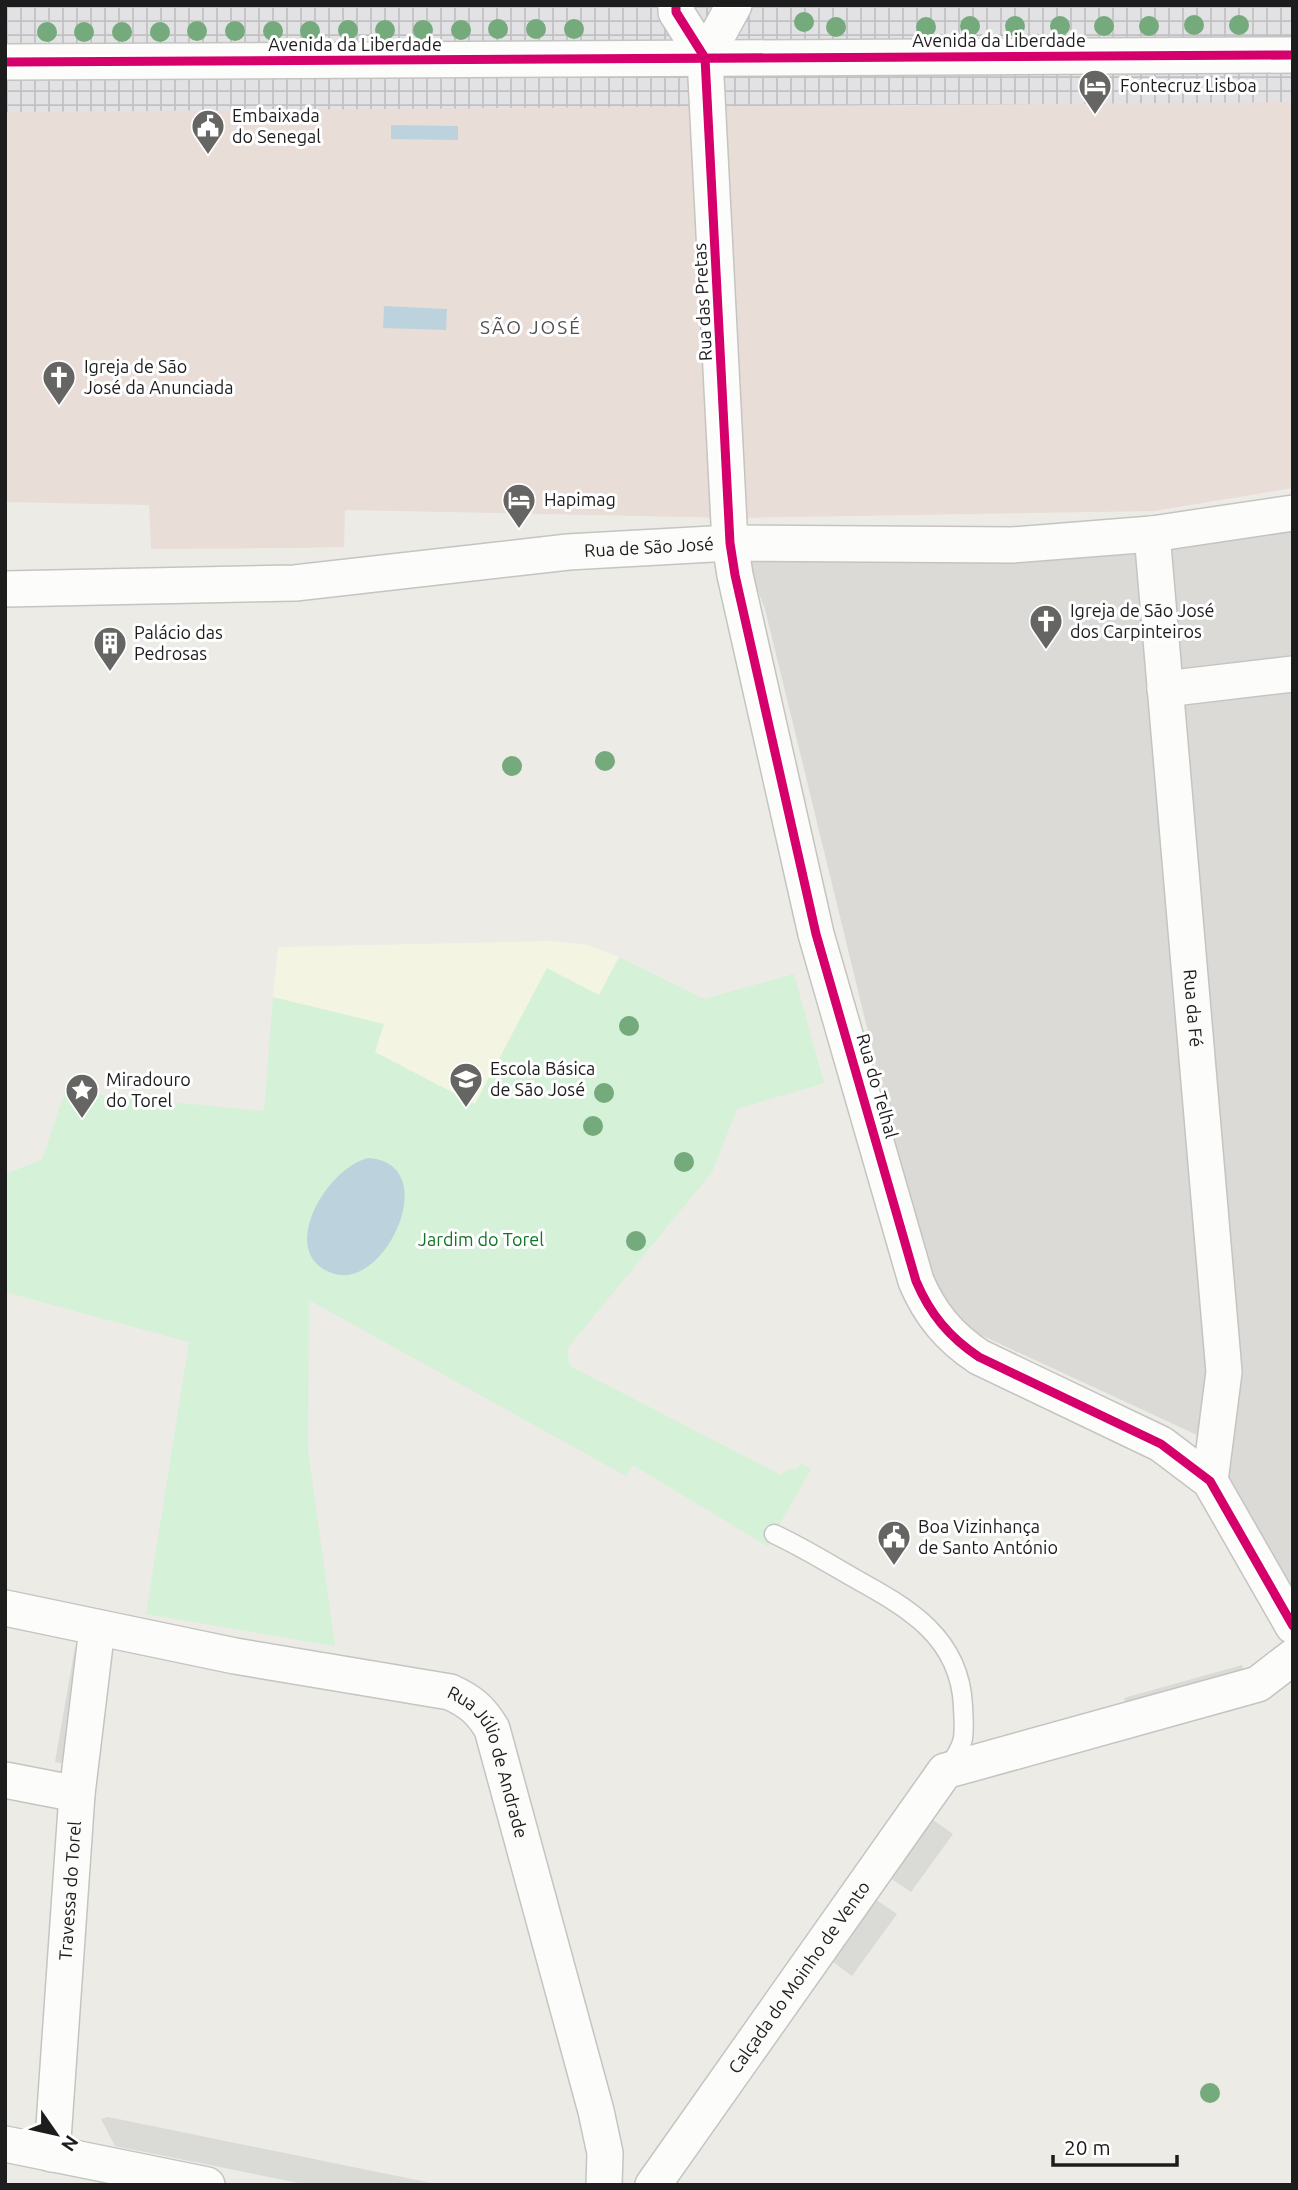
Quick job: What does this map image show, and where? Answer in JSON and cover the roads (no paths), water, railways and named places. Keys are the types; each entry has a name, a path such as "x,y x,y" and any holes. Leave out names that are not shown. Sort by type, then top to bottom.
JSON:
{"street":[{"path":"676,5 676,12 705,58 734,5"},
{"name":"Avenida da Liberdade","path":"5,62 1293,55"},
{"name":"Rua das Pretas","path":"705,58 731,513 730,544"},
{"name":"Rua de São José","path":"5,589 295,583 568,552 730,544 1012,545 1152,534 1293,513"},
{"name":"Rua da Fé","path":"1152,534 1224,1373 1210,1481"},
{"name":"Rua do Telhal","path":"730,544 734,575 816,934 924,1300 947,1332 979,1357 1161,1444 1210,1481"},
{"path":"1165,689 1293,674"},
{"path":"945,1771 1258,1684 1292,1632 1210,1481"},
{"name":"Rua Júlio de Andrade","path":"5,1608 235,1656 450,1692 466,1699 482,1712 492,1728 596,2111 605,2154 604,2185"},
{"name":"Travessa do Torel","path":"52,2154 77,1794 97,1628"},
{"name":"Calçada do Moinho de Vento","path":"653,2185 945,1771"},
{"path":"5,1780 77,1794"},
{"path":"5,2144 207,2185"}],"lane":[{"name":"Calçada do Moinho de Vento","path":"775,1534 911,1611 940,1639 951,1656 962,1690 964,1745 945,1771"}],"water":[{"path":"391,125 458,126 458,140 391,139"},
{"path":"384,306 447,309 446,330 383,328"},
{"path":"368,1158 390,1165 402,1180 404,1201 399,1224 388,1245 372,1263 354,1274 335,1274 317,1264 309,1250 308,1232 313,1213 323,1194 337,1178 352,1165"}],"place":[{"name":"Fontecruz Lisboa","path":"1095,116"},
{"name":"Embaixada do Senegal","path":"208,156"},
{"name":"Igreja de São José da Anunciada","path":"59,407"},
{"name":"Hapimag","path":"519,530"},
{"name":"Igreja de São José dos Carpinteiros","path":"1046,651"},
{"name":"Palácio das Pedrosas","path":"110,673"},
{"name":"Escola Básica de São José","path":"466,1109"},
{"name":"Miradouro do Torel","path":"82,1120"},
{"name":"Boa Vizinhança de Santo António","path":"894,1567"}],"district":[{"name":"SÃO JOSÉ","path":"531,327"}],"park label":[{"name":"Jardim do Torel","path":"481,1240"}]}
